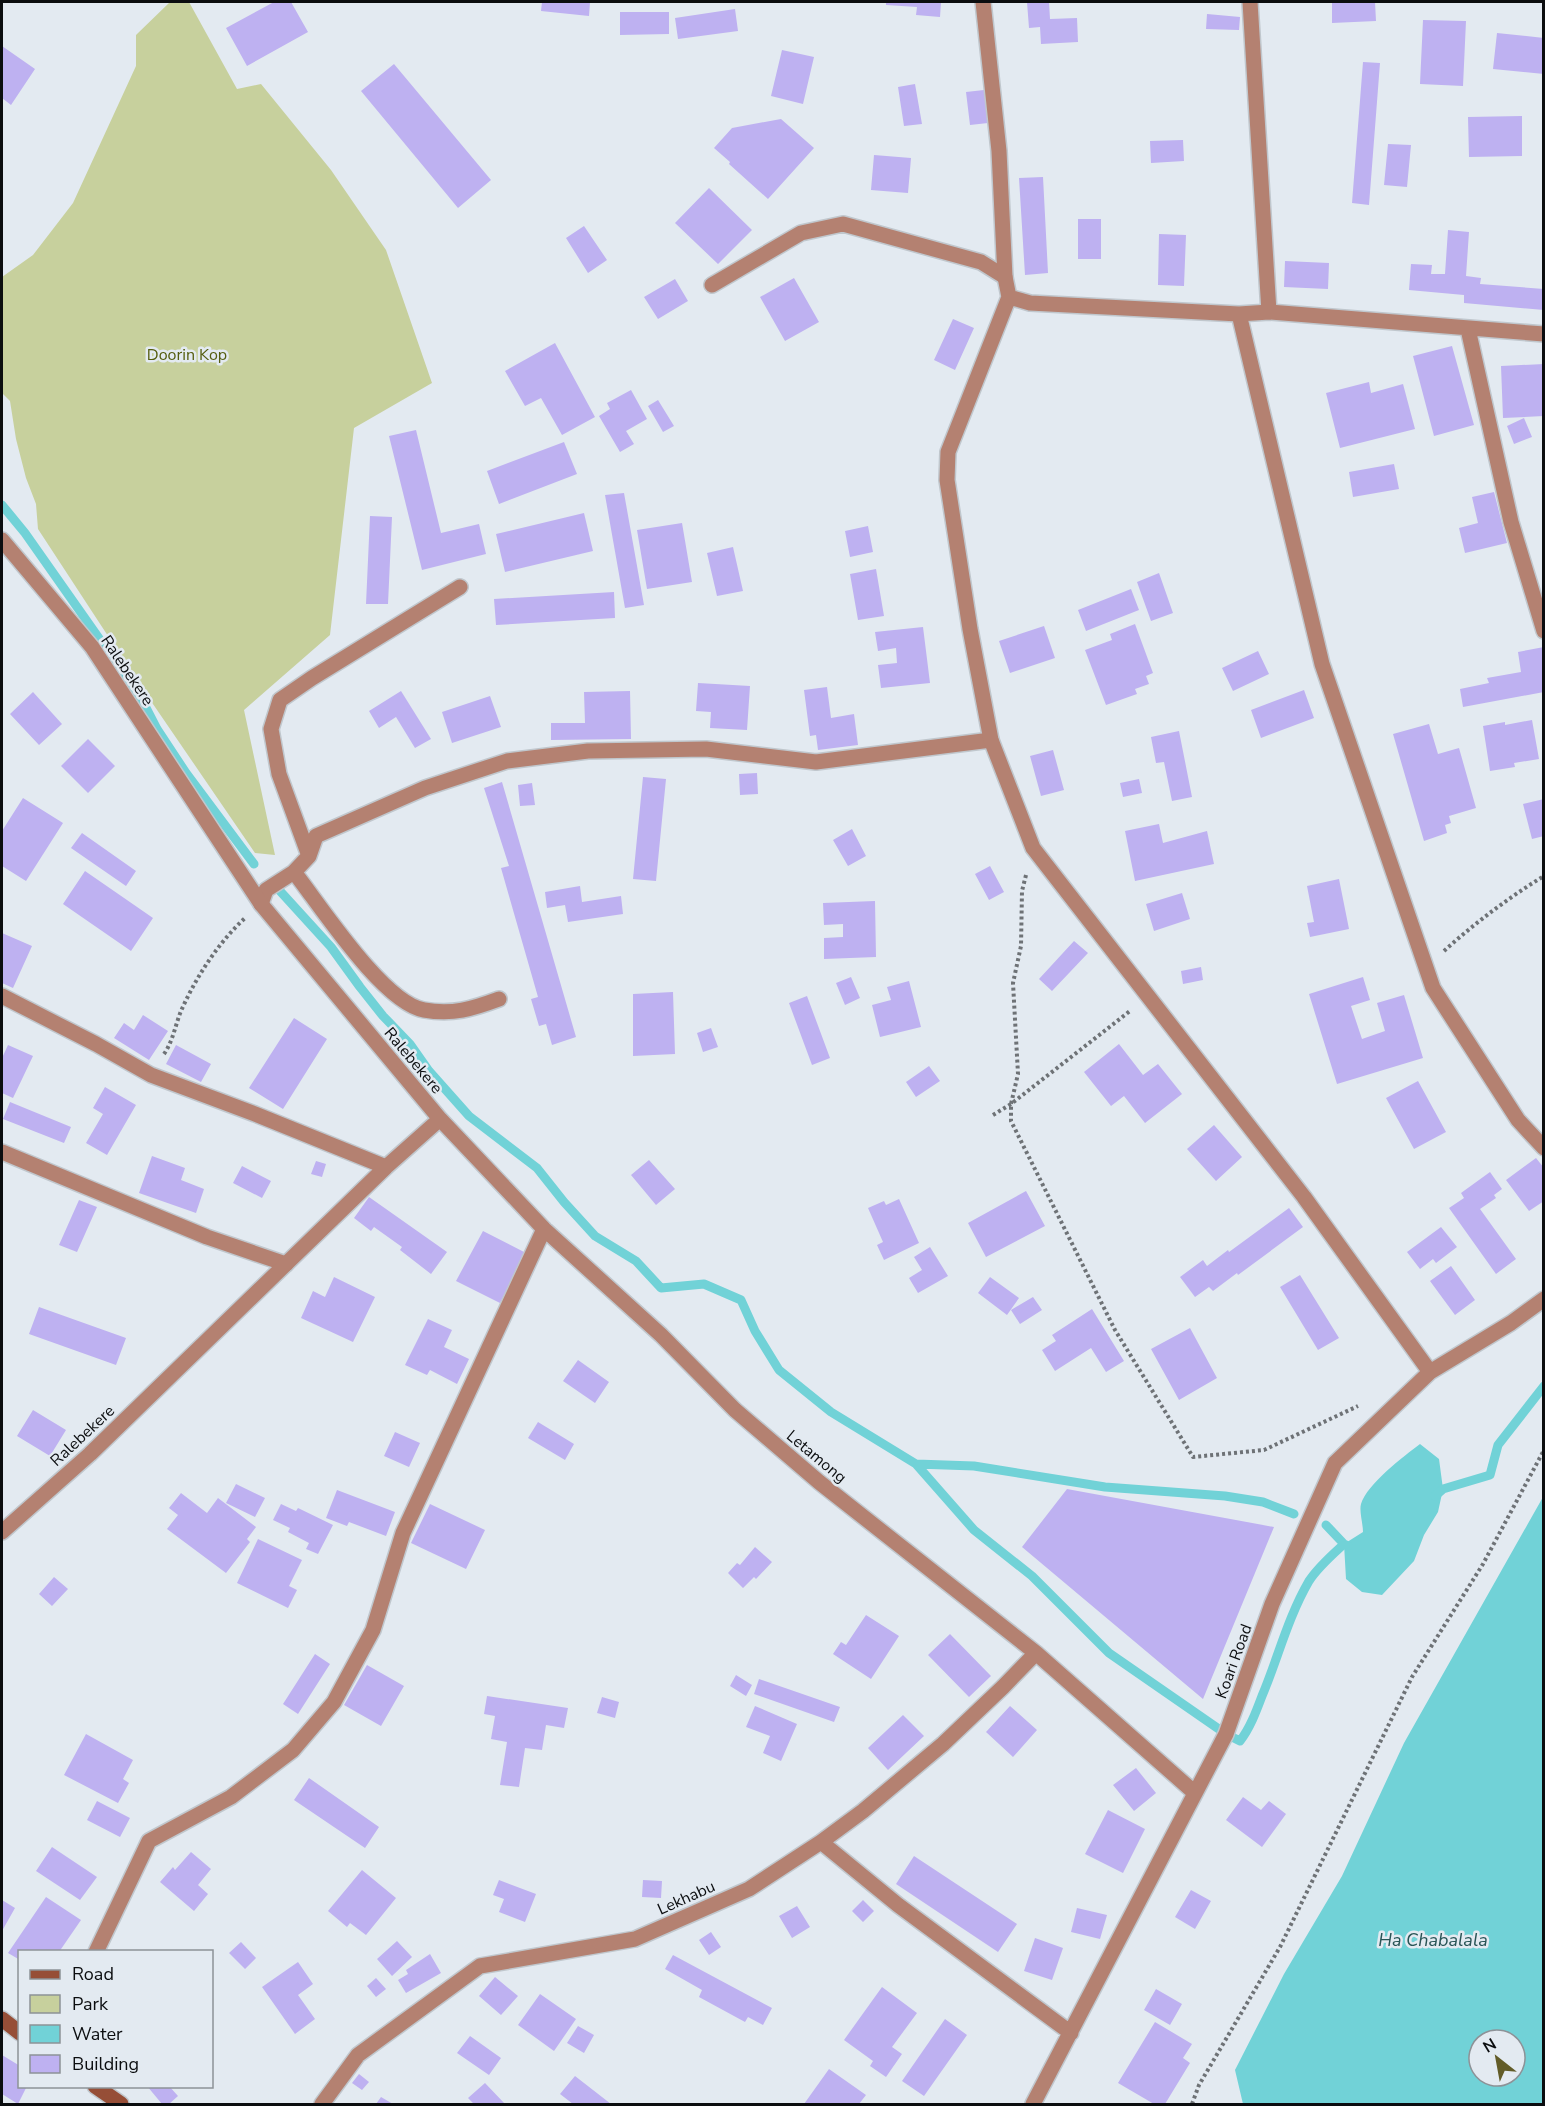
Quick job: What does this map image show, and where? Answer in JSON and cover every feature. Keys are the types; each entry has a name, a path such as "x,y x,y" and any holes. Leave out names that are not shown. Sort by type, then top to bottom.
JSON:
{"street":[{"path":"983,2 999,151 1005,277 1009,297 948,452 947,480 970,629 991,740 1033,848 1304,1197 1430,1372"},
{"path":"1250,2 1269,312"},
{"path":"712,285 801,233 843,224 981,262 1005,277"},
{"path":"1009,297 1030,303 1239,314 1269,312 1544,334"},
{"path":"1239,314 1322,664 1432,988 1518,1120 1544,1148"},
{"path":"1467,329 1511,522 1544,631"},
{"name":"Ralebekere","path":"2,540 92,647 261,904 440,1119 386,1167 90,1454 2,1532"},
{"path":"309,856 279,774 271,729 280,700 460,587"},
{"path":"261,904 266,890 294,872 309,856 316,836 425,788 507,761 588,751 706,749 816,762 991,740"},
{"path":"294,872 361,961 391,993 422,1010 464,1011 499,999"},
{"path":"2,996 96,1044 150,1075 255,1114 386,1167"},
{"name":"Letamong","path":"440,1119 544,1229 661,1335 743,1417 819,1482 1036,1653 1195,1793"},
{"path":"2,1152 207,1237 286,1264"},
{"path":"97,1950 149,1841 231,1797 293,1750 334,1702 373,1630 403,1533 544,1229"},
{"name":"Koari Road","path":"1033,2104 1226,1734 1272,1604 1335,1463 1430,1372 1511,1323 1544,1299"},
{"name":"Lekhabu","path":"322,2104 358,2055 480,1966 635,1939 749,1889 863,1812 943,1744 1003,1688 1036,1653"},
{"path":"821,1842 898,1905 1071,2033"},
{"path":"2,2019 18,2031"},
{"path":"98,2088 121,2104"}],"path":[{"path":"1033,848 1022,891 1021,946 1013,983 1018,1074 1011,1104 1011,1121 1115,1330 1193,1457 1264,1450 1359,1406 1375,1425"},
{"path":"1426,968 1473,926 1515,894 1544,876"},
{"path":"150,1075 171,1044 181,1011 210,959 225,936 261,904"},
{"path":"993,1115 1011,1104 1149,995"},
{"path":"1192,2104 1198,2085 1280,1947 1412,1677 1483,1564 1544,1450"}],"green space":[{"name":"Doorin Kop","path":"170,2 189,2 237,89 261,84 331,170 386,250 432,383 354,428 330,635 244,710 275,855 255,853 142,688 38,529 36,504 26,478 16,439 10,401 2,393 2,277 33,255 73,203 136,66 136,35"}],"water":[{"path":"1420,1444 1439,1459 1443,1489 1438,1512 1424,1535 1414,1561 1382,1595 1362,1592 1346,1579 1344,1544 1363,1532 1360,1510 1370,1488"},
{"name":"Ha Chabalala","path":"1543,1497 1543,2104 1243,2104 1235,2070 1284,1974 1342,1876 1404,1743"}],"building":[{"path":"274,2 291,2 308,32 247,66 226,28"},
{"path":"542,2 590,2 589,16 541,11"},
{"path":"886,2 941,2 940,17 916,15 917,7 886,5"},
{"path":"1027,2 1049,2 1050,19 1077,18 1078,42 1041,44 1040,27 1029,28"},
{"path":"1332,2 1375,2 1376,21 1332,23"},
{"path":"735,9 738,31 678,39 675,18"},
{"path":"620,12 669,12 669,34 620,35"},
{"path":"1207,14 1240,17 1239,30 1206,29"},
{"path":"1423,20 1466,21 1463,86 1420,84"},
{"path":"1497,33 1544,38 1544,74 1493,69"},
{"path":"2,46 35,69 11,105 2,98"},
{"path":"782,50 814,57 803,104 771,96"},
{"path":"1363,62 1380,63 1369,205 1352,203"},
{"path":"394,64 491,180 458,208 361,91"},
{"path":"915,84 922,124 904,126 898,87"},
{"path":"984,90 988,123 970,125 966,92"},
{"path":"1522,116 1522,156 1469,157 1468,117"},
{"path":"781,119 814,148 768,199 714,148 732,128"},
{"path":"1183,140 1184,161 1151,163 1150,141"},
{"path":"1388,144 1411,145 1407,187 1384,185"},
{"path":"874,155 911,158 908,193 871,190"},
{"path":"1043,177 1048,273 1025,275 1019,178"},
{"path":"709,188 752,230 718,264 675,223"},
{"path":"1078,219 1101,219 1101,259 1078,259"},
{"path":"584,226 607,260 588,273 566,238"},
{"path":"1448,230 1469,232 1466,276 1481,278 1480,284 1544,289 1544,310 1464,303 1464,295 1409,290 1411,264 1432,265 1431,274 1445,274"},
{"path":"1159,234 1186,235 1184,286 1158,285"},
{"path":"1285,261 1329,263 1328,289 1284,287"},
{"path":"794,278 819,322 785,341 760,297"},
{"path":"675,279 688,301 658,319 644,297"},
{"path":"953,319 974,328 955,370 934,360"},
{"path":"555,343 595,417 562,435 541,398 525,406 505,371"},
{"path":"1452,346 1474,425 1434,436 1413,356"},
{"path":"1544,364 1544,416 1503,418 1501,366"},
{"path":"1369,382 1371,393 1403,384 1415,429 1340,448 1326,393"},
{"path":"631,390 647,419 626,431 634,444 620,452 599,416 610,409 607,403"},
{"path":"658,400 674,426 663,432 648,406"},
{"path":"1524,418 1532,437 1514,444 1507,426"},
{"path":"416,430 441,533 479,524 486,554 422,570 389,436"},
{"path":"564,442 577,474 499,504 487,471"},
{"path":"1394,464 1399,489 1353,497 1349,472"},
{"path":"1494,492 1507,543 1465,553 1459,528 1478,523 1472,497"},
{"path":"624,493 644,605 625,608 605,495"},
{"path":"584,513 593,551 505,572 496,534"},
{"path":"370,516 392,517 388,604 366,604"},
{"path":"682,523 692,582 647,589 637,530"},
{"path":"868,526 873,552 850,557 845,531"},
{"path":"733,547 743,591 717,596 707,553"},
{"path":"876,569 884,616 858,620 850,574"},
{"path":"1159,573 1173,613 1151,621 1137,582"},
{"path":"1131,589 1139,610 1086,631 1078,610"},
{"path":"614,592 615,618 496,625 494,599"},
{"path":"1135,624 1153,673 1146,676 1149,684 1135,689 1137,694 1106,705 1085,650 1112,640 1110,634"},
{"path":"1044,626 1055,658 1010,673 999,641"},
{"path":"923,627 930,683 881,688 878,665 897,663 896,648 878,651 875,632"},
{"path":"1544,647 1544,692 1463,707 1460,689 1489,683 1487,678 1521,672 1518,652"},
{"path":"1258,651 1269,674 1233,691 1222,668"},
{"path":"698,683 750,686 747,730 710,728 711,712 696,711"},
{"path":"827,687 831,718 854,714 858,745 818,750 816,735 810,736 804,690"},
{"path":"1304,690 1314,718 1261,738 1251,710"},
{"path":"401,691 431,739 415,748 396,717 379,728 369,711"},
{"path":"630,691 631,739 551,740 551,723 585,723 584,692"},
{"path":"33,692 62,724 39,745 10,714"},
{"path":"490,696 501,727 452,743 442,712"},
{"path":"1532,720 1539,759 1514,763 1515,767 1490,771 1483,726"},
{"path":"1429,724 1438,754 1459,748 1476,808 1449,816 1451,823 1445,825 1447,833 1424,841 1393,734"},
{"path":"1179,731 1192,797 1172,801 1164,762 1156,763 1151,737"},
{"path":"88,739 115,766 88,793 61,766"},
{"path":"1053,750 1064,790 1041,796 1030,756"},
{"path":"757,773 758,794 740,795 739,774"},
{"path":"643,777 666,779 656,881 633,879"},
{"path":"1139,779 1142,793 1123,797 1120,783"},
{"path":"502,782 576,1037 552,1045 546,1024 539,1026 531,999 538,997 501,868 509,866 484,788"},
{"path":"532,783 535,805 520,806 518,785"},
{"path":"23,798 63,823 26,881 2,866 2,831"},
{"path":"1544,799 1544,836 1532,839 1523,804"},
{"path":"1159,824 1163,843 1207,831 1214,864 1135,881 1125,831"},
{"path":"852,829 866,856 848,866 833,840"},
{"path":"82,833 136,871 126,886 71,848"},
{"path":"990,866 1004,892 989,900 975,874"},
{"path":"85,871 153,918 131,951 63,904"},
{"path":"1339,879 1349,929 1310,937 1307,923 1314,922 1307,886"},
{"path":"580,886 582,902 621,896 623,914 568,922 565,905 547,908 545,892"},
{"path":"1182,893 1190,919 1154,931 1146,904"},
{"path":"875,901 876,957 824,959 824,938 843,937 843,924 824,925 823,903"},
{"path":"2,933 32,946 13,988 2,983"},
{"path":"1074,941 1088,953 1052,991 1039,979"},
{"path":"1201,967 1203,980 1183,984 1181,971"},
{"path":"851,977 860,998 845,1005 836,983"},
{"path":"1363,977 1370,1000 1351,1006 1362,1039 1385,1031 1377,1003 1404,995 1423,1058 1337,1084 1309,994"},
{"path":"909,981 921,1027 880,1037 872,1005 891,1000 887,987"},
{"path":"673,992 675,1054 633,1056 633,994"},
{"path":"807,996 830,1058 812,1065 789,1003"},
{"path":"143,1015 168,1031 149,1060 114,1038 124,1023 134,1030"},
{"path":"294,1018 327,1039 283,1109 249,1088"},
{"path":"711,1028 718,1047 703,1052 697,1033"},
{"path":"1119,1044 1143,1075 1158,1064 1182,1094 1145,1123 1124,1096 1111,1106 1084,1072"},
{"path":"8,1045 33,1056 13,1098 2,1093 2,1058"},
{"path":"176,1045 211,1064 201,1082 166,1064"},
{"path":"929,1066 940,1081 916,1097 906,1082"},
{"path":"1418,1081 1446,1132 1414,1149 1386,1098"},
{"path":"105,1087 136,1105 107,1155 86,1143 103,1114 93,1108"},
{"path":"10,1102 71,1127 64,1143 3,1119"},
{"path":"1214,1125 1242,1157 1216,1181 1187,1149"},
{"path":"152,1156 185,1168 181,1180 204,1189 196,1213 139,1193"},
{"path":"1536,1158 1544,1168 1544,1201 1529,1211 1506,1180"},
{"path":"649,1160 675,1189 656,1205 631,1175"},
{"path":"316,1161 326,1164 322,1177 311,1174"},
{"path":"242,1166 271,1181 262,1198 233,1183"},
{"path":"1490,1172 1502,1189 1494,1195 1496,1198 1480,1209 1516,1259 1496,1274 1449,1208 1464,1198 1461,1193"},
{"path":"1026,1191 1045,1226 986,1257 968,1223"},
{"path":"369,1197 447,1252 431,1274 400,1250 402,1247 374,1227 371,1231 354,1218"},
{"path":"899,1199 919,1243 884,1260 877,1245 883,1242 868,1208 884,1201 886,1205"},
{"path":"79,1200 97,1207 77,1252 59,1245"},
{"path":"1289,1208 1303,1227 1238,1275 1237,1273 1213,1291 1209,1287 1195,1297 1180,1277 1203,1260 1207,1266"},
{"path":"1441,1227 1457,1247 1436,1263 1433,1259 1420,1269 1407,1252"},
{"path":"483,1231 526,1253 500,1303 456,1281"},
{"path":"930,1247 948,1276 918,1293 909,1278 922,1270 914,1257"},
{"path":"1451,1266 1475,1300 1455,1315 1430,1281"},
{"path":"1300,1275 1339,1338 1318,1350 1280,1287"},
{"path":"334,1277 375,1297 353,1342 301,1318 313,1291 325,1297"},
{"path":"990,1277 1019,1298 1007,1315 978,1293"},
{"path":"1033,1297 1042,1310 1020,1324 1011,1310"},
{"path":"39,1307 126,1338 116,1365 29,1334"},
{"path":"1092,1309 1124,1361 1106,1372 1091,1348 1055,1371 1042,1350 1056,1341 1052,1335"},
{"path":"428,1319 452,1330 444,1347 469,1359 457,1384 430,1370 427,1375 405,1365"},
{"path":"1190,1328 1217,1378 1179,1400 1151,1349"},
{"path":"578,1360 609,1382 595,1403 563,1381"},
{"path":"33,1410 66,1430 50,1456 17,1436"},
{"path":"538,1422 574,1444 565,1460 528,1438"},
{"path":"395,1432 420,1443 409,1467 384,1456"},
{"path":"236,1484 265,1498 255,1517 226,1503"},
{"path":"1067,1489 1274,1527 1203,1699 1022,1547"},
{"path":"337,1490 395,1512 386,1536 349,1522 347,1526 326,1518"},
{"path":"181,1493 207,1513 218,1498 256,1527 247,1539 250,1542 226,1573 167,1529 178,1515 169,1508"},
{"path":"281,1504 296,1511 298,1508 333,1525 318,1554 306,1549 309,1543 288,1532 290,1528 273,1520"},
{"path":"430,1504 485,1530 466,1569 411,1543"},
{"path":"258,1539 302,1560 289,1586 297,1590 288,1608 237,1583"},
{"path":"755,1547 772,1562 756,1579 754,1577 743,1588 728,1573 737,1563 740,1565"},
{"path":"54,1577 68,1589 52,1606 39,1594"},
{"path":"866,1615 899,1636 871,1679 833,1654 841,1642 846,1645"},
{"path":"950,1634 991,1676 969,1697 928,1655"},
{"path":"315,1654 330,1664 298,1714 283,1704"},
{"path":"367,1665 404,1686 381,1726 344,1705"},
{"path":"736,1675 752,1685 746,1696 730,1686"},
{"path":"759,1679 840,1707 834,1722 754,1694"},
{"path":"487,1696 568,1708 564,1728 546,1725 542,1750 525,1748 519,1787 500,1785 507,1742 491,1739 495,1716 484,1714"},
{"path":"602,1697 619,1702 615,1718 597,1713"},
{"path":"755,1706 797,1724 781,1761 763,1753 770,1736 746,1727"},
{"path":"1010,1706 1037,1730 1013,1757 986,1732"},
{"path":"903,1715 924,1736 888,1770 868,1748"},
{"path":"86,1734 133,1760 123,1779 129,1783 118,1803 64,1775"},
{"path":"1136,1768 1156,1793 1134,1811 1113,1785"},
{"path":"309,1778 379,1827 365,1848 294,1800"},
{"path":"1243,1797 1261,1810 1269,1801 1286,1814 1262,1847 1226,1820"},
{"path":"97,1801 130,1818 120,1837 87,1820"},
{"path":"1108,1810 1145,1829 1123,1873 1085,1854"},
{"path":"52,1847 97,1877 80,1900 36,1871"},
{"path":"191,1852 211,1869 198,1885 208,1894 194,1911 160,1882 173,1867 175,1870"},
{"path":"914,1856 1017,1924 998,1952 896,1884"},
{"path":"362,1870 396,1898 366,1935 350,1923 347,1927 328,1911"},
{"path":"499,1880 536,1894 525,1922 499,1912 504,1899 493,1895"},
{"path":"643,1880 662,1881 661,1898 642,1897"},
{"path":"1191,1890 1211,1901 1195,1929 1175,1917"},
{"path":"46,1897 81,1920 60,1950 18,1950 18,1959 8,1953"},
{"path":"2,1900 15,1908 2,1931"},
{"path":"863,1900 874,1911 863,1922 852,1911"},
{"path":"797,1906 810,1927 792,1938 779,1916"},
{"path":"1077,1908 1107,1915 1100,1939 1071,1932"},
{"path":"711,1932 721,1947 709,1955 699,1940"},
{"path":"1035,1938 1063,1948 1052,1980 1024,1971"},
{"path":"397,1941 412,1957 392,1976 377,1959"},
{"path":"241,1942 256,1958 245,1969 229,1953"},
{"path":"430,1954 441,1973 406,1993 398,1980 408,1974 406,1970"},
{"path":"673,1955 772,2008 763,2025 748,2017 745,2022 699,1997 702,1990 665,1969"},
{"path":"298,1962 313,1984 298,1995 315,2019 295,2034 262,1987"},
{"path":"495,1977 518,1996 501,2015 479,1996"},
{"path":"376,1978 386,1989 376,1997 367,1986"},
{"path":"882,1987 917,2013 892,2047 902,2054 886,2077 870,2066 873,2061 844,2040"},
{"path":"1156,1989 1182,2004 1170,2025 1144,2010"},
{"path":"540,1994 576,2019 554,2051 518,2025"},
{"path":"945,2019 967,2035 924,2096 902,2081"},
{"path":"1155,2022 1192,2044 1183,2058 1190,2063 1165,2104 1154,2104 1118,2083"},
{"path":"578,2026 594,2035 584,2053 567,2043"},
{"path":"470,2036 501,2058 489,2075 457,2053"},
{"path":"2,2055 18,2065 18,2088 26,2088 18,2104 2,2094"},
{"path":"829,2069 866,2095 859,2104 804,2104"},
{"path":"359,2074 369,2082 362,2090 352,2083"},
{"path":"575,2076 611,2104 573,2104 560,2094"},
{"path":"485,2083 505,2104 474,2104 468,2098"},
{"path":"149,2088 171,2088 178,2096 169,2104 162,2104"},
{"path":"381,2097 393,2104 376,2104"}],"waterway":[{"path":"2,505 25,533 141,698 157,729 186,773 254,864"},
{"path":"280,891 331,947 383,1016 410,1044 429,1071 469,1116 537,1168 595,1236 636,1261 661,1288 704,1284 741,1300 755,1331 779,1370 831,1412 916,1464 974,1530 1032,1576 1109,1653 1226,1734 1240,1741 1244,1736 1268,1682 1289,1623 1309,1581 1325,1561 1344,1544"},
{"path":"1435,1496 1443,1489 1490,1475 1498,1445 1544,1386"},
{"path":"916,1464 974,1466 1105,1487 1225,1496 1263,1502 1294,1514"},
{"path":"1326,1525 1348,1546"}]}
